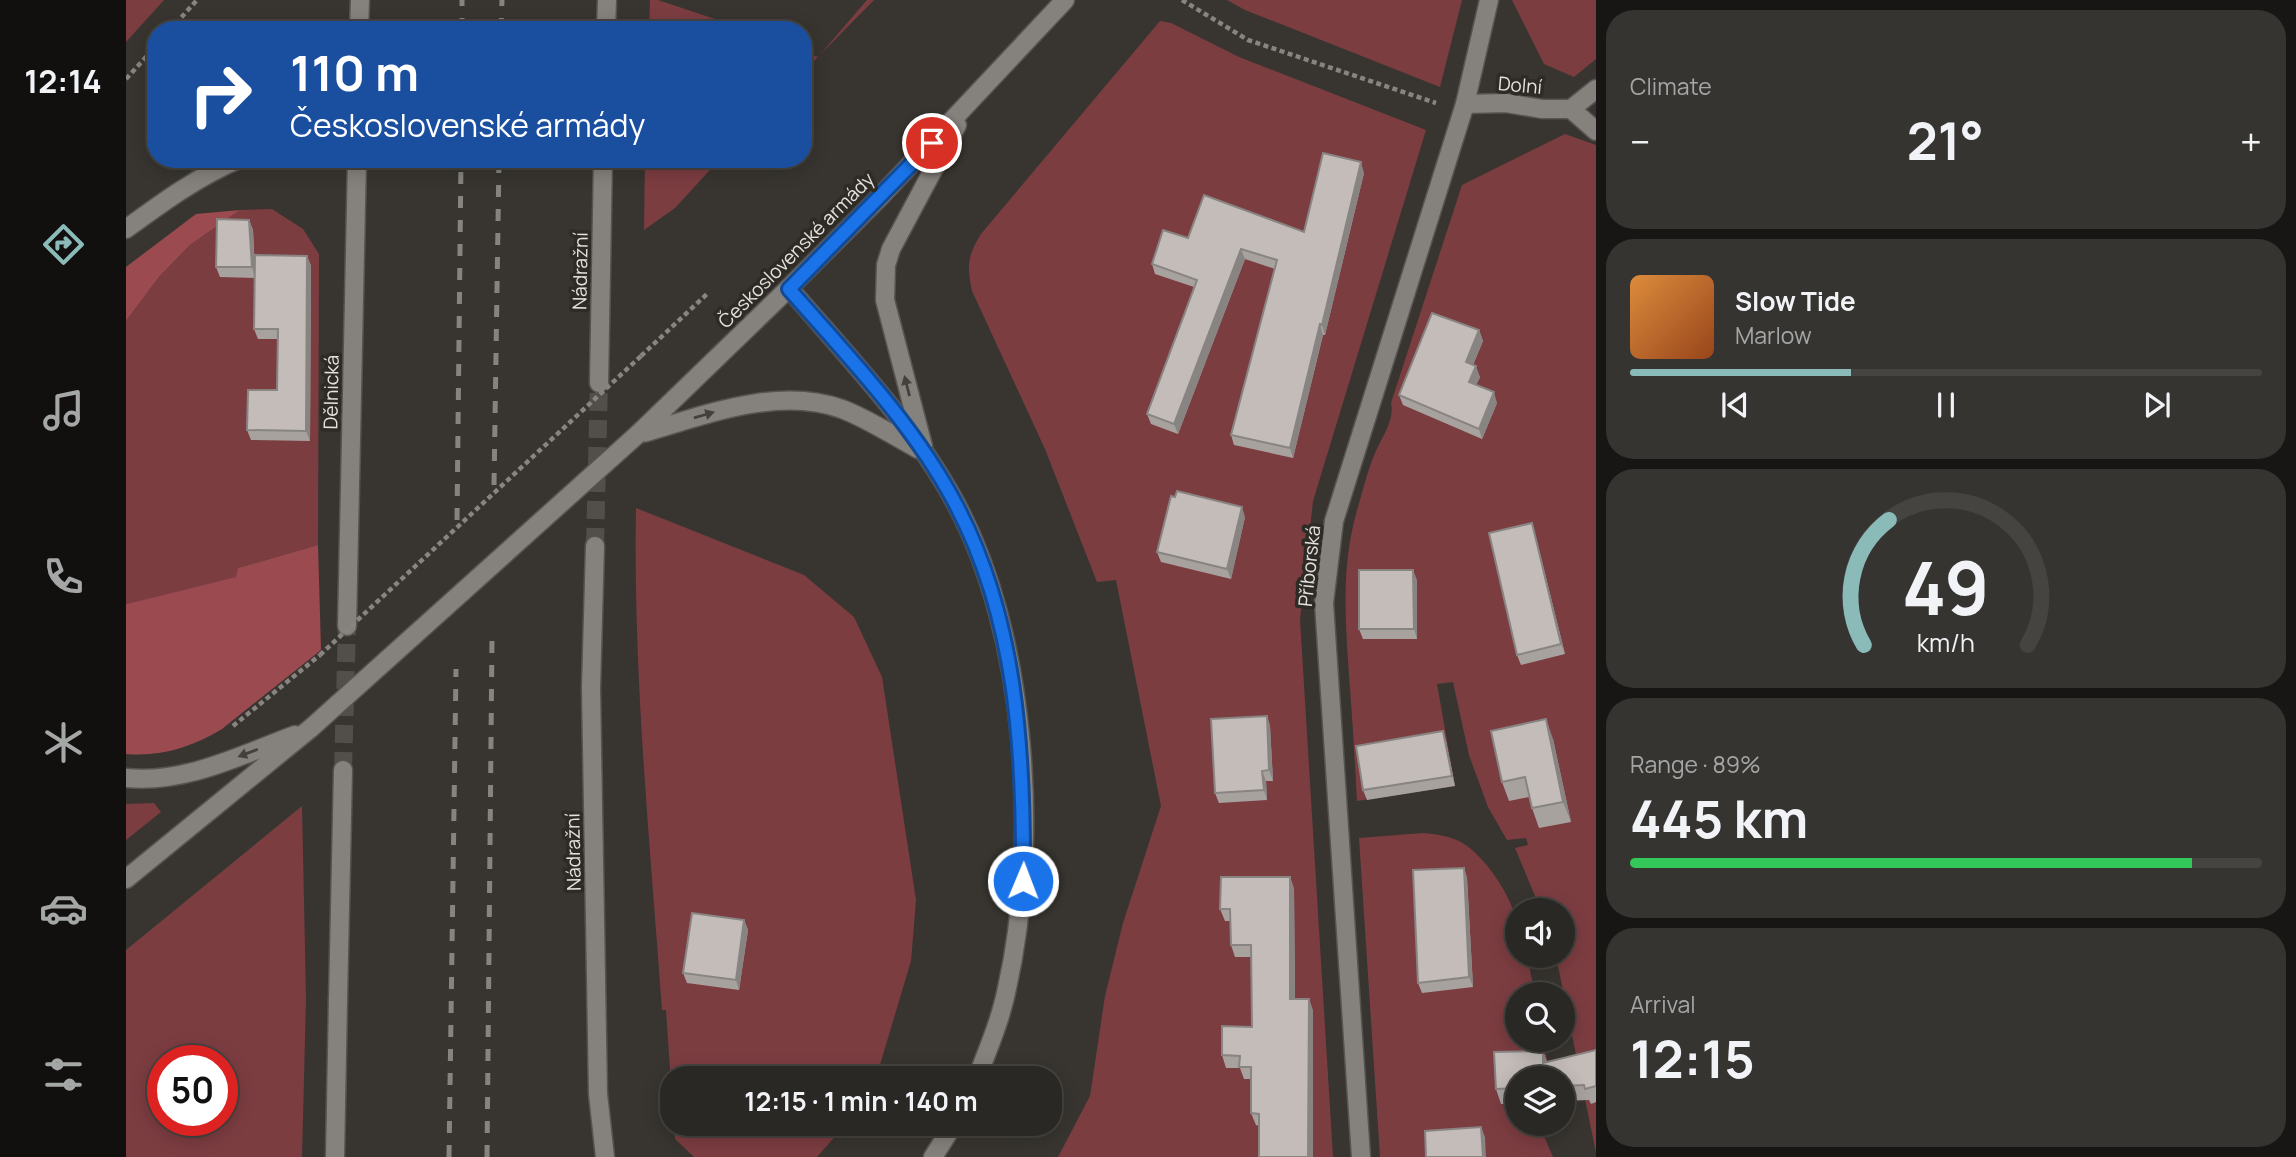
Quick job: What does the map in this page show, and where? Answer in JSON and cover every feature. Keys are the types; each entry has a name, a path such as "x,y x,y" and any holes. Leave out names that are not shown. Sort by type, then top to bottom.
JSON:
{"main road":[{"path":"359,21 360,0"},
{"path":"606,21 607,0"},
{"name":"Československé armády","path":"126,879 311,728 638,434 789,289 967,106 1065,0"},
{"name":"Příborská","path":"1362,1157 1324,603 1328,557 1334,521 1465,104 1489,0"},
{"path":"1596,89 1571,109 1596,131"},
{"name":"Dolní","path":"1465,104 1506,103 1542,109 1571,109"},
{"path":"924,453 885,300 886,265 891,249 967,106"},
{"path":"126,229 180,189 218,168"},
{"name":"Dělnická","path":"346,626 357,168"},
{"name":"Nádražní","path":"600,383 603,168"},
{"path":"789,289 872,385 924,453 955,501 979,552 997,606 1010,660 1017,715 1023,881 1007,990 981,1066"},
{"path":"638,434 735,407 773,401 809,401 843,410 924,453"},
{"name":"Nádražní","path":"595,546 592,729 598,1094 605,1157"},
{"path":"126,778 156,778 208,769 311,728"},
{"path":"335,1157 343,770"},
{"path":"933,1157 946,1136"}],"path":[{"path":"178,21 197,0"},
{"path":"1182,0 1248,40 1435,103 1465,104"},
{"path":"126,79 147,56"},
{"path":"320,655 708,293"}],"shaded area":[{"path":"126,0 164,0 126,42"},
{"path":"650,0 658,0 721,21 649,21"},
{"path":"867,0 874,0 819,55"},
{"path":"1227,0 1462,0 1440,87 1245,10"},
{"path":"1512,0 1596,0 1596,59 1574,77 1544,64"},
{"path":"1160,21 1171,23 1239,57 1426,130 1313,501 1300,620 1333,1157 1058,1157 1090,1096 1105,996 1123,923 1161,806 1116,580 1097,582 1045,449 972,291 969,261 981,234"},
{"path":"1565,134 1596,145 1596,1153 1575,1050 1575,982 1561,982 1558,968 1575,968 1575,898 1536,898 1515,848 1528,845 1526,838 1507,840 1488,807 1469,755 1453,682 1437,684 1455,786 1357,801 1346,623 1346,579 1351,536 1372,460 1390,422 1391,403 1462,185"},
{"path":"645,168 712,168 675,208 644,230"},
{"path":"272,209 303,229 319,254 318,545 238,568 237,577 126,604 126,321 159,277 190,245 240,210"},
{"path":"240,210 190,245 159,277 126,321 126,267 196,214"},
{"path":"636,508 804,575 854,617 882,677 916,900 911,961 880,1066 670,1066 666,1010 662,1010 643,759"},
{"path":"318,545 321,650 211,735 188,746 164,752 126,754 126,604 236,577 238,568"},
{"path":"154,803 161,812 126,840 126,804"},
{"path":"302,806 306,998 302,1157 126,1157 126,950"},
{"path":"1423,833 1452,838 1479,857 1503,888 1508,898 1505,898 1505,968 1530,968 1532,982 1505,982 1505,1052 1546,1052 1548,1065 1505,1066 1505,1136 1544,1136 1553,1157 1380,1157 1359,838"},
{"path":"675,1136 835,1136 817,1157 694,1157"}],"building":[{"path":"1323,153 1361,162 1290,448 1231,435 1277,260 1241,249 1174,424 1147,414 1197,280 1152,264 1163,230 1188,238 1204,195 1304,232"},
{"path":"217,219 249,220 252,267 216,267"},
{"path":"255,255 307,256 306,431 247,430 248,390 277,390 278,329 254,329"},
{"path":"1432,313 1479,330 1466,362 1476,366 1469,382 1494,392 1479,429 1399,395"},
{"path":"1177,491 1242,507 1227,569 1157,552 1171,496 1175,497"},
{"path":"1532,523 1561,644 1517,655 1489,533"},
{"path":"1359,570 1413,570 1414,629 1359,629"},
{"path":"1267,716 1269,770 1262,771 1264,790 1215,793 1211,719"},
{"path":"1546,719 1563,802 1532,808 1525,777 1502,782 1491,731"},
{"path":"1443,731 1452,776 1363,790 1356,746"},
{"path":"1464,868 1469,977 1418,983 1413,870"},
{"path":"1221,877 1290,877 1290,999 1309,999 1308,1157 1259,1157 1259,1114 1251,1113 1251,1067 1239,1067 1240,1056 1222,1055 1222,1026 1252,1027 1251,945 1231,945 1230,909 1220,909"},
{"path":"692,913 744,920 736,980 683,973"},
{"path":"1596,1050 1596,1086 1585,1089 1584,1085 1575,1085 1575,1066 1505,1066 1505,1089 1496,1089 1494,1052 1543,1052 1543,1063"},
{"path":"1481,1127 1483,1157 1426,1157 1425,1131"}],"tunnel":[{"path":"595,546 599,383"},
{"path":"343,770 347,626"}],"railway":[{"path":"462,0 462,21"},
{"path":"501,21 502,0"},
{"path":"457,520 461,168"},
{"path":"494,485 499,168"},
{"path":"487,1157 492,638"},
{"path":"449,1157 456,669"}],"route":[{"path":"932,143 789,289 872,385 924,453 955,501 979,552 997,606 1010,660 1021,771 1023,881"}]}
